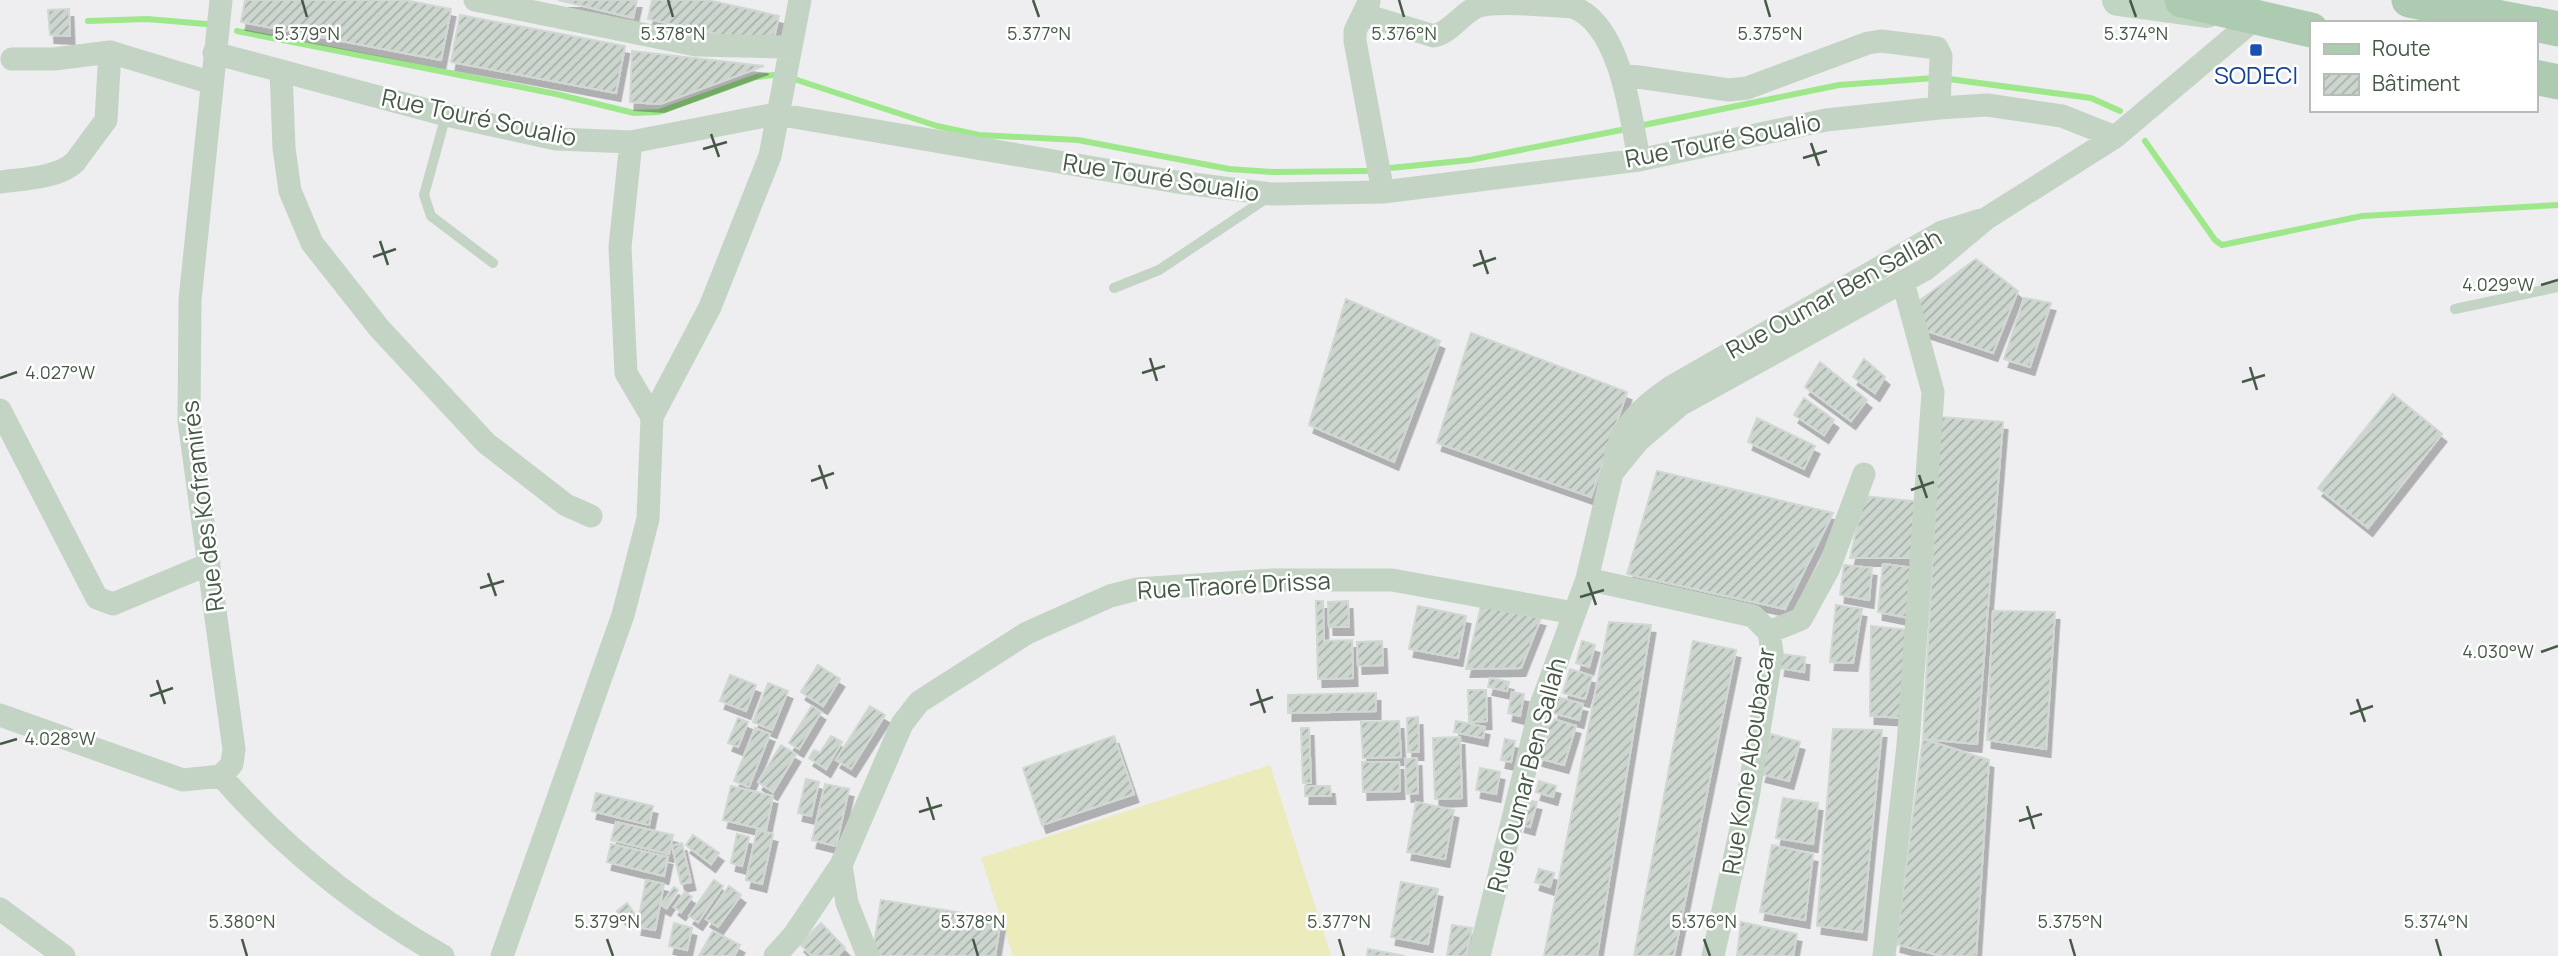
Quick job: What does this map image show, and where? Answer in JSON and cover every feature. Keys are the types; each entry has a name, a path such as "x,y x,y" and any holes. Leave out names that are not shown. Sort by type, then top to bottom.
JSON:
{"main road":[{"path":"2182,0 2310,30"},
{"path":"2409,0 2517,21"},
{"path":"2537,24 2558,29"},
{"path":"2537,77 2558,82"}],"street":[{"name":"Rue des Koframirés","path":"221,0 190,300 189,421 234,749 232,764 221,776"},
{"path":"477,0 696,45 789,47"},
{"path":"502,956 623,614 648,519 652,417 710,307 769,156 800,0"},
{"path":"2118,0 2256,18"},
{"path":"1383,192 1355,41 1355,31 1368,7 1434,36 1449,29 1476,6 1490,3 1573,7 1586,12 1624,75 1639,160"},
{"name":"Rue Oumar Ben Sallah","path":"1612,473 1658,421 1680,405 1903,282 1951,251 1987,218 2115,137 2256,18"},
{"path":"1624,75 1729,90 1747,88 1868,43 1881,41 1937,48 1941,56 1939,108"},
{"path":"0,182 70,167 75,162 106,120 110,52"},
{"path":"12,59 54,59 110,52 212,83"},
{"name":"Rue Touré Soualio","path":"214,53 446,115 556,139 631,142 776,114 1150,177 1272,194 1383,192 1639,160 1826,120 1939,108 1987,105 2062,117 2115,137"},
{"path":"281,71 284,148 290,191 312,243 379,328 486,443 566,505 591,516"},
{"path":"631,142 620,247 626,373 652,417"},
{"name":"Rue Oumar Ben Sallah","path":"1479,956 1541,705 1587,579 1615,453 1628,424 1648,403 1671,387 1942,232 1987,218"},
{"path":"1884,956 1908,745 1933,392 1903,282"},
{"path":"0,410 97,598 113,604 209,564"},
{"path":"1769,632 1801,619 1829,568 1864,474"},
{"name":"Rue Kone Aboubacar","path":"1587,579 1753,616 1769,632 1772,652 1752,771 1713,956"},
{"name":"Rue Traoré Drissa","path":"775,956 794,935 841,865 902,724 919,702 1027,633 1110,596 1137,589 1272,580 1392,580 1574,613"},
{"path":"0,715 183,780 221,776 266,827 359,904 443,956"},
{"path":"841,865 847,903 869,956"},
{"path":"0,909 64,956"}],"lane":[{"path":"446,115 424,195 431,216 493,262"},
{"path":"1114,288 1159,271 1272,194"},
{"path":"2455,309 2558,287"}],"green space":[{"path":"1270,765 1331,956 1013,956 981,858"}],"building":[{"path":"245,0 404,0 451,9 441,60 241,22"},
{"path":"558,0 637,0 633,18"},
{"path":"652,0 708,0 779,16 772,46 648,19"},
{"path":"69,9 70,36 50,35 48,10"},
{"path":"460,15 625,46 616,93 451,62"},
{"path":"632,51 764,66 660,104 630,102"},
{"path":"1976,259 2018,291 1993,353 1921,329 1915,304"},
{"path":"2024,298 2051,303 2030,367 2004,359"},
{"path":"1346,299 1440,341 1394,462 1309,425"},
{"path":"1471,333 1627,392 1591,497 1437,443"},
{"path":"1864,359 1885,377 1875,393 1853,377"},
{"path":"1820,362 1867,400 1851,421 1805,387"},
{"path":"2393,394 2442,434 2368,528 2318,488"},
{"path":"1804,398 1834,420 1824,435 1794,415"},
{"path":"1940,417 2003,422 1977,744 1923,739"},
{"path":"1757,418 1815,446 1804,469 1748,442"},
{"path":"1657,471 1833,513 1785,609 1627,574"},
{"path":"1864,496 1921,502 1916,558 1850,558"},
{"path":"1883,564 1915,568 1909,618 1878,612"},
{"path":"1844,565 1872,568 1869,600 1840,595"},
{"path":"1316,601 1323,601 1324,641 1352,640 1353,678 1318,679"},
{"path":"1348,601 1349,627 1329,627 1328,602"},
{"path":"1836,605 1862,609 1853,663 1830,662"},
{"path":"1418,606 1466,616 1458,658 1409,649"},
{"path":"1481,606 1541,618 1521,668 1466,669"},
{"path":"1993,611 2055,612 2046,749 1987,740"},
{"path":"1609,622 1651,625 1597,956 1544,956"},
{"path":"1871,626 1908,630 1906,718 1870,716"},
{"path":"1382,641 1383,665 1358,666 1357,642"},
{"path":"1582,641 1595,645 1589,667 1576,663"},
{"path":"1693,641 1736,650 1674,956 1634,956"},
{"path":"1782,654 1805,657 1804,672 1780,668"},
{"path":"818,665 840,679 823,706 801,692"},
{"path":"1570,669 1592,676 1585,699 1563,693"},
{"path":"730,675 756,685 746,711 720,701"},
{"path":"1490,678 1509,682 1507,691 1488,687"},
{"path":"768,683 788,691 772,730 753,722"},
{"path":"1468,690 1486,690 1487,721 1469,722"},
{"path":"1512,692 1524,694 1520,716 1508,713"},
{"path":"1376,693 1376,711 1288,713 1288,695"},
{"path":"1557,697 1583,704 1579,720 1553,713"},
{"path":"812,706 821,712 799,749 789,743"},
{"path":"870,706 885,715 851,769 836,760"},
{"path":"1418,717 1419,752 1408,752 1407,718"},
{"path":"738,718 748,722 738,747 728,743"},
{"path":"1550,718 1576,726 1564,765 1538,758"},
{"path":"1399,721 1401,757 1363,758 1361,722"},
{"path":"1456,721 1485,727 1483,738 1454,732"},
{"path":"755,728 770,734 749,787 734,781"},
{"path":"1301,728 1309,728 1311,783 1303,783"},
{"path":"1833,729 1882,730 1862,932 1817,926"},
{"path":"1771,734 1800,742 1789,781 1761,774"},
{"path":"831,736 842,742 826,769 809,758 814,750 820,753"},
{"path":"1114,736 1134,794 1042,825 1023,768"},
{"path":"1460,737 1462,798 1435,799 1433,738"},
{"path":"1505,739 1515,741 1511,762 1501,760"},
{"path":"1923,739 1989,760 1976,956 1941,956 1896,944"},
{"path":"781,745 796,754 773,792 758,782"},
{"path":"1417,758 1418,793 1407,794 1405,759"},
{"path":"1362,762 1399,762 1400,791 1363,792"},
{"path":"1480,768 1500,772 1496,794 1476,790"},
{"path":"806,779 819,782 811,816 798,813"},
{"path":"1539,781 1556,786 1553,797 1536,792"},
{"path":"825,784 849,789 836,846 812,840"},
{"path":"731,786 773,796 766,830 723,820"},
{"path":"1305,786 1330,786 1331,796 1305,796"},
{"path":"596,793 653,806 649,825 592,811"},
{"path":"1783,798 1818,803 1813,844 1776,838"},
{"path":"1527,800 1537,802 1530,827 1520,824"},
{"path":"1416,802 1454,810 1445,859 1407,852"},
{"path":"616,822 673,835 669,854 611,840"},
{"path":"757,830 773,834 762,884 746,880"},
{"path":"737,834 749,837 742,866 731,863"},
{"path":"693,835 719,853 711,864 686,845"},
{"path":"682,843 691,882 681,884 672,846"},
{"path":"611,844 668,857 664,876 607,862"},
{"path":"1772,845 1813,854 1805,920 1760,912"},
{"path":"1539,869 1554,873 1550,887 1535,882"},
{"path":"646,880 664,884 655,930 637,927"},
{"path":"714,880 723,886 698,922 689,916"},
{"path":"1401,882 1438,889 1428,944 1391,937"},
{"path":"729,886 741,895 718,927 706,919"},
{"path":"674,887 678,890 666,908 661,905"},
{"path":"685,892 692,897 681,912 674,907"},
{"path":"881,900 1001,919 995,956 872,956"},
{"path":"627,903 634,913 624,920 617,911"},
{"path":"1741,922 1797,934 1793,956 1737,956"},
{"path":"674,923 692,928 687,950 669,946"},
{"path":"821,923 845,948 837,956 812,956 800,944"},
{"path":"1452,925 1472,928 1466,956 1447,956"},
{"path":"713,931 740,945 734,956 699,956"},
{"path":"1368,949 1405,956 1367,956"}],"waterway":[{"path":"88,21 147,19 206,24"},
{"path":"237,31 556,94 634,113 659,112 756,77 774,75"},
{"path":"791,78 937,126 979,135 1078,140 1229,169 1273,172 1366,171"},
{"path":"1639,126 1839,85 1934,78"},
{"path":"1949,79 2091,98 2120,111"},
{"path":"1390,168 1470,160 1621,130"},
{"path":"2145,141 2215,240 2222,245 2362,216 2558,205"}],"place":[{"name":"SODECI","path":"2256,50"}]}
